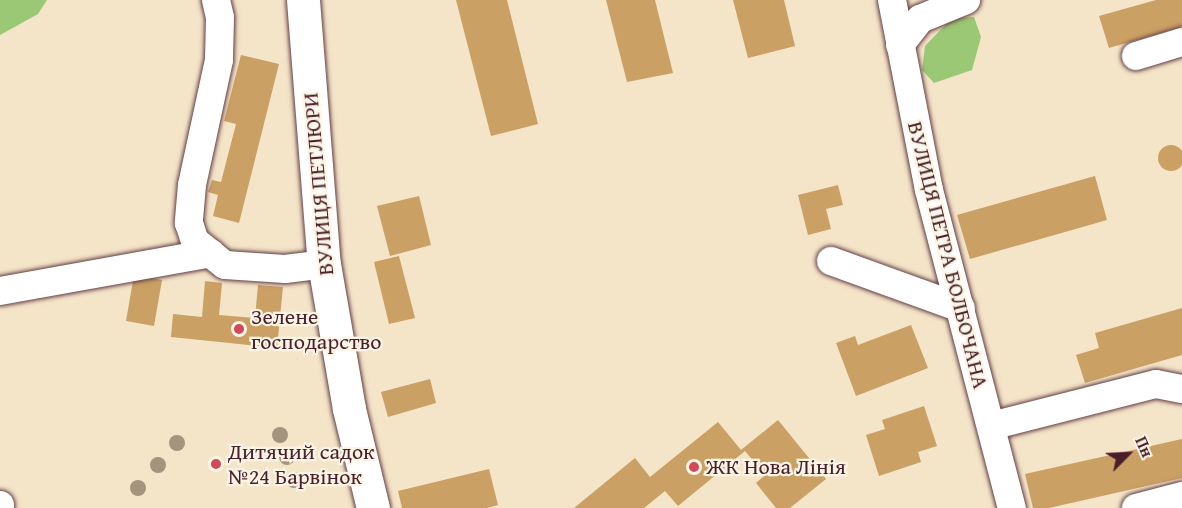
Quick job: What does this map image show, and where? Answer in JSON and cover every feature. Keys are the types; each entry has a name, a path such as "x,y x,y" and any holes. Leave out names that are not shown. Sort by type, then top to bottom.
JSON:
{"main road":[{"name":"ВУЛИЦЯ ПЕТЛЮРИ","path":"303,0 324,264 349,409 373,508"}],"street":[{"path":"216,0 220,18 219,60 192,186 189,223 195,241 225,265 285,269 324,264"},
{"name":"ВУЛИЦЯ ПЕТРА БОЛБОЧАНА","path":"892,0 929,190 1012,508"},
{"path":"900,45 920,19 966,0"},
{"path":"1136,56 1182,42"},
{"path":"0,291 211,253"},
{"path":"831,261 961,308"},
{"path":"991,426 1156,384 1182,389"},
{"path":"1136,508 1182,496"}],"green space":[{"path":"0,0 47,0 38,14 0,35"},
{"path":"974,17 981,37 972,70 934,83 922,70 925,46 952,18"}],"building":[{"path":"456,0 507,0 538,124 491,136"},
{"path":"606,0 655,0 673,73 627,82"},
{"path":"733,0 784,0 795,46 748,58"},
{"path":"1156,0 1182,0 1182,27 1109,48 1099,16"},
{"path":"241,55 279,64 239,223 213,216 218,195 208,192 212,180 221,182 236,124 224,121"},
{"path":"1171,145 1180,149 1184,158 1180,167 1171,171 1162,167 1158,158 1162,149"},
{"path":"1095,176 1107,220 970,259 957,215"},
{"path":"838,185 843,205 826,209 831,229 808,235 798,195"},
{"path":"419,196 431,245 390,256 377,206"},
{"path":"399,256 415,318 389,324 374,262"},
{"path":"134,275 162,280 154,326 126,321"},
{"path":"205,281 222,283 219,315 255,318 258,285 283,287 277,348 171,337 173,314 202,317"},
{"path":"1182,308 1182,355 1085,383 1076,355 1099,348 1095,333"},
{"path":"911,325 928,368 856,396 836,343 855,336 858,345"},
{"path":"430,379 436,403 388,417 381,392"},
{"path":"924,406 937,446 918,452 921,462 879,476 866,435 885,429 882,420"},
{"name":"ЖК Нова Лінія","path":"778,420 826,479 790,508 776,508 756,483 765,475 745,451 678,506 665,491 644,508 574,508 635,458 650,477 718,422 741,450"},
{"path":"1182,439 1182,478 1049,508 1033,508 1025,474"},
{"path":"489,469 498,505 487,508 402,508 398,491"}],"place":[{"name":"Зелене господарство","path":"239,329"},
{"name":"Дитячий садок №24 Барвінок","path":"216,464"},
{"name":"ЖК Нова Лінія","path":"694,467"}]}
